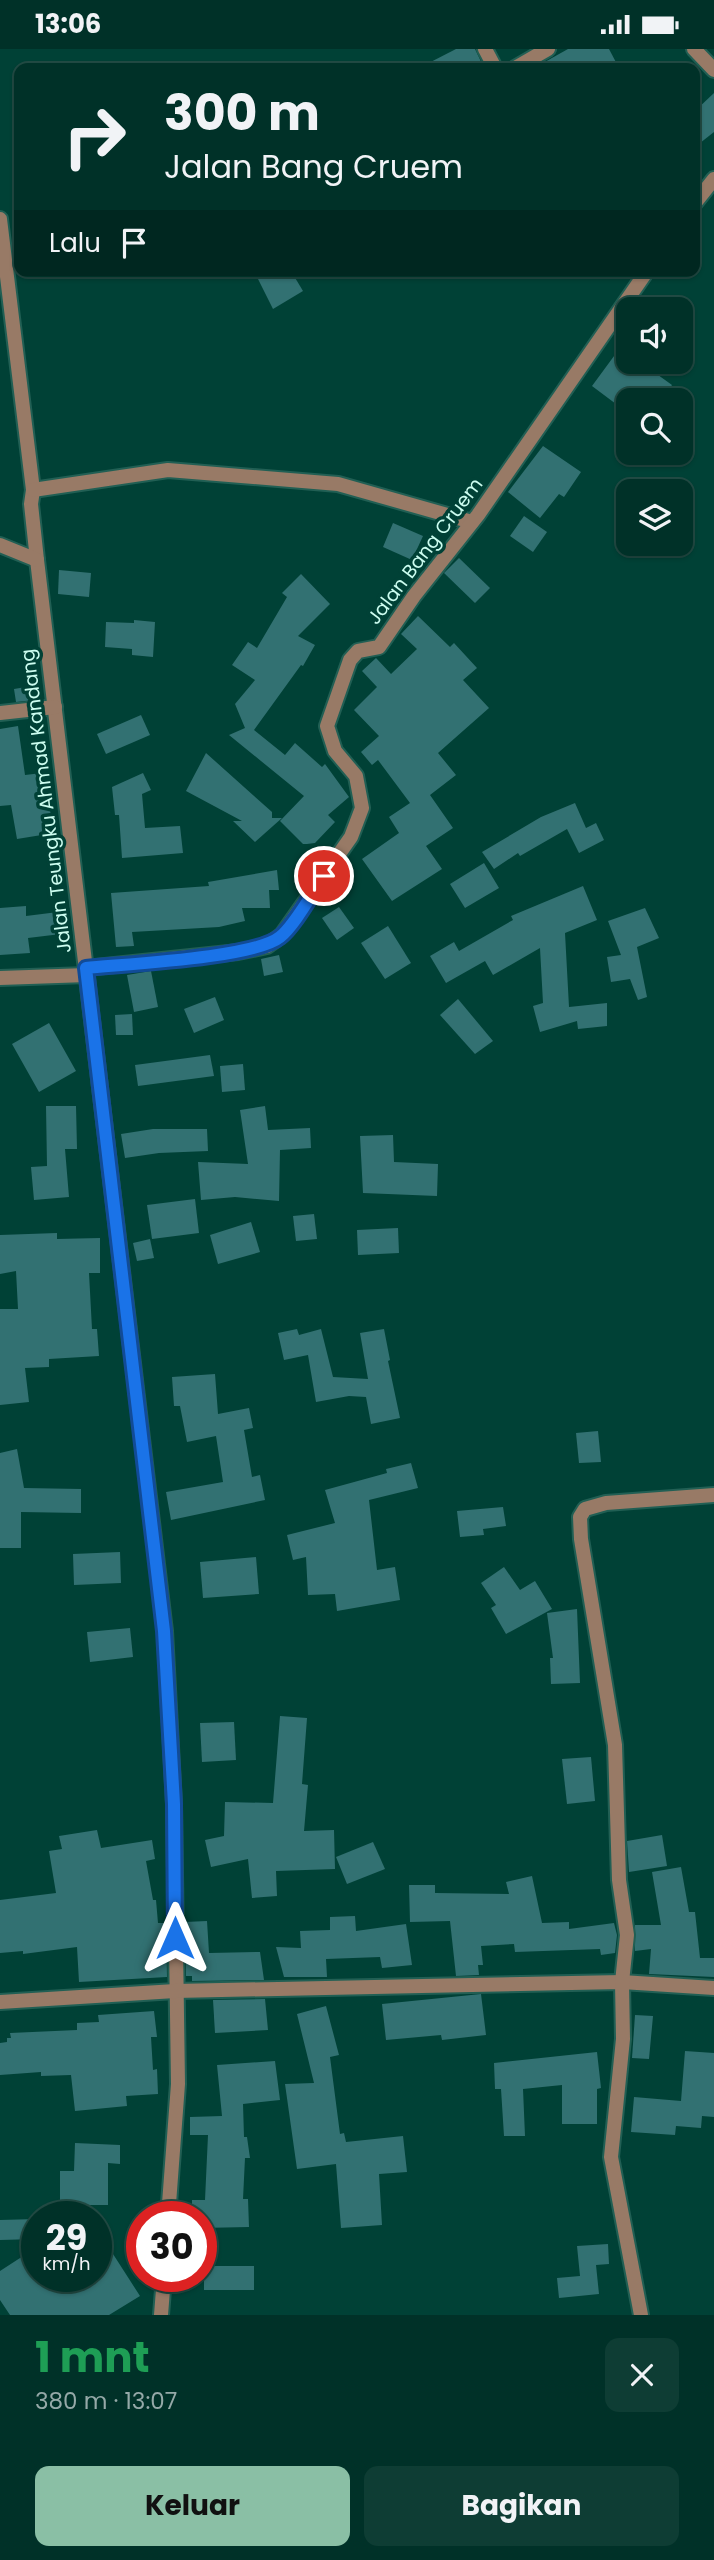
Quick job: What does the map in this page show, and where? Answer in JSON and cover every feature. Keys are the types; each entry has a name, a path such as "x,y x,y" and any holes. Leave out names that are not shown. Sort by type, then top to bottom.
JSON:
{"street":[{"path":"524,63 548,49"},
{"path":"694,49 714,70"},
{"path":"700,197 714,179"},
{"name":"Jalan Teungku Ahmad Kandang","path":"0,219 3,270 33,489 31,504 37,560 164,1631 174,1804 178,2084 169,2201"},
{"name":"Jalan Bang Cruem","path":"0,978 86,971 238,951 267,946 282,935 351,837 362,808 356,775 335,751 327,726 350,660 358,651 379,647 414,596 472,522 643,277"},
{"path":"33,489 168,470 338,484 472,522"},
{"path":"0,545 37,560"},
{"path":"0,713 55,708"},
{"path":"642,2315 615,2188 610,2146 623,2039 622,1982 627,1935 619,1880 615,1745 580,1538 580,1517 585,1509 606,1503 714,1495"},
{"path":"0,2002 175,1991 622,1982 714,1988"},
{"path":"161,2315 163,2292"}],"building":[{"path":"456,49 475,49 482,63 429,63"},
{"path":"568,49 609,49 616,63 543,63"},
{"path":"714,93 714,132 700,143 700,106"},
{"path":"257,277 295,277 303,291 273,309"},
{"path":"616,353 616,374 657,374 672,385 670,388 616,388 616,404 592,386"},
{"path":"543,446 581,472 564,497 559,494 540,518 508,492"},
{"path":"524,516 547,532 533,552 510,536"},
{"path":"393,523 423,536 412,560 383,547"},
{"path":"459,558 490,588 475,603 444,573"},
{"path":"59,570 91,573 89,597 58,594"},
{"path":"301,574 330,604 298,636 315,645 303,666 301,665 254,730 285,755 295,743 322,767 325,764 349,797 328,815 335,822 315,843 307,844 303,844 280,821 304,796 229,735 245,728 235,704 255,680 232,665 248,642 257,648 287,597 282,593"},
{"path":"418,616 450,647 454,643 477,668 463,680 489,708 438,753 456,775 430,795 453,828 426,846 442,869 392,901 362,859 399,833 389,817 410,803 378,760 372,765 361,752 379,736 354,710 377,687 362,671 376,658 391,674 417,649 401,634"},
{"path":"134,620 155,622 153,657 132,655 132,649 105,647 106,622 134,623"},
{"path":"32,686 34,700 16,702 14,689"},
{"path":"141,715 150,735 106,754 97,734"},
{"path":"18,726 25,775 42,773 45,805 49,804 54,833 17,839 11,805 0,806 0,729"},
{"path":"206,753 272,812 272,818 282,818 255,842 233,821 242,821 186,791"},
{"path":"143,773 151,790 142,794 145,828 180,826 183,853 122,858 119,815 115,815 112,787"},
{"path":"575,803 586,828 596,823 604,840 579,853 567,829 520,856 518,853 494,869 482,852 541,817"},
{"path":"484,863 499,888 465,908 450,884"},
{"path":"277,870 279,890 269,890 270,908 242,908 245,921 219,927 132,932 134,946 116,947 111,893 209,886 208,882"},
{"path":"583,886 597,920 565,933 569,1007 607,1003 607,1026 578,1029 577,1021 540,1032 533,1006 543,1003 540,948 493,975 485,961 446,983 430,956 454,942 459,951 513,920 511,916"},
{"path":"26,906 26,916 58,912 61,934 28,938 30,953 0,955 0,908"},
{"path":"339,907 354,928 337,940 322,918"},
{"path":"645,908 659,938 637,947 647,997 638,1000 630,979 611,982 607,957 621,955 608,921"},
{"path":"388,926 411,963 385,979 361,943"},
{"path":"279,955 283,972 264,976 261,959"},
{"path":"151,971 158,1007 134,1012 127,975"},
{"path":"215,997 224,1020 194,1033 184,1009"},
{"path":"458,999 493,1041 475,1054 440,1015"},
{"path":"132,1014 133,1035 116,1035 115,1015"},
{"path":"49,1023 76,1071 39,1092 12,1044"},
{"path":"210,1055 214,1076 138,1086 135,1065"},
{"path":"243,1064 245,1090 222,1092 220,1066"},
{"path":"46,1106 76,1106 77,1149 65,1149 69,1197 34,1200 31,1167 47,1166"},
{"path":"265,1106 268,1130 310,1128 311,1148 280,1150 279,1201 235,1197 201,1200 198,1162 248,1164 240,1110"},
{"path":"153,1129 207,1129 208,1151 159,1153 125,1158 121,1134"},
{"path":"393,1135 394,1162 438,1164 437,1196 363,1193 360,1136"},
{"path":"195,1199 199,1233 152,1239 147,1205"},
{"path":"314,1214 317,1239 296,1241 293,1216"},
{"path":"251,1222 260,1252 218,1264 210,1235"},
{"path":"398,1228 399,1253 358,1255 357,1230"},
{"path":"57,1233 57,1239 100,1238 100,1273 89,1273 92,1329 97,1329 99,1356 49,1359 49,1367 25,1368 29,1402 0,1405 0,1309 18,1309 16,1271 0,1274 0,1235"},
{"path":"150,1239 154,1258 137,1261 133,1243"},
{"path":"297,1329 299,1335 321,1329 333,1377 368,1379 360,1333 384,1329 400,1418 371,1424 366,1397 349,1396 316,1402 308,1355 284,1360 278,1333"},
{"path":"215,1374 218,1414 249,1408 253,1428 244,1430 252,1477 260,1475 265,1500 171,1520 166,1492 223,1482 216,1436 187,1442 180,1406 174,1406 172,1377"},
{"path":"598,1431 601,1462 579,1463 576,1433"},
{"path":"17,1449 24,1488 81,1489 81,1513 21,1512 21,1548 0,1548 0,1453"},
{"path":"411,1463 418,1488 369,1500 377,1570 395,1567 400,1600 337,1611 335,1594 308,1595 306,1557 293,1560 287,1535 335,1523 325,1490 387,1473 386,1469"},
{"path":"503,1507 506,1526 483,1529 484,1535 460,1537 457,1511"},
{"path":"120,1552 121,1583 74,1585 73,1554"},
{"path":"256,1557 259,1594 203,1598 200,1562"},
{"path":"504,1567 520,1590 535,1581 552,1609 506,1634 491,1608 496,1605 481,1583"},
{"path":"577,1609 580,1683 551,1684 550,1658 553,1658 547,1613"},
{"path":"130,1628 133,1657 90,1662 87,1632"},
{"path":"280,1716 307,1718 302,1784 308,1785 304,1831 334,1830 335,1869 276,1871 277,1896 252,1898 248,1859 211,1867 205,1840 224,1836 225,1802 273,1803"},
{"path":"234,1722 236,1760 202,1762 200,1723"},
{"path":"591,1757 595,1801 567,1804 562,1759"},
{"path":"97,1830 101,1848 152,1840 155,1859 146,1861 153,1900 156,1900 158,1923 166,1923 167,1977 79,1982 77,1947 23,1954 23,1951 0,1953 0,1900 56,1893 49,1851 62,1849 59,1836"},
{"path":"662,1835 667,1866 629,1872 627,1841"},
{"path":"373,1842 385,1869 347,1884 336,1857"},
{"path":"681,1867 689,1912 695,1912 700,1958 714,1958 714,1977 649,1974 651,1949 635,1951 635,1925 661,1925 652,1872"},
{"path":"532,1876 542,1923 569,1922 569,1929 614,1923 617,1935 615,1953 601,1955 600,1949 515,1952 514,1944 481,1946 483,1965 478,1965 479,1975 456,1976 450,1921 410,1922 409,1885 435,1885 435,1893 509,1894 506,1882"},
{"path":"355,1916 356,1931 406,1924 412,1965 382,1968 380,1957 326,1959 327,1977 284,1977 276,1947 301,1948 300,1931 330,1930 330,1917"},
{"path":"207,1921 209,1953 260,1952 264,1980 192,1981 192,1976 186,1976 185,1922"},
{"path":"481,1994 486,2035 442,2040 441,2035 386,2040 382,2004"},
{"path":"265,1999 268,2030 215,2033 213,2000"},
{"path":"326,2006 339,2055 330,2057 340,2134 344,2133 346,2142 403,2136 407,2172 379,2174 382,2225 341,2228 336,2164 297,2169 285,2084 314,2083 297,2014"},
{"path":"154,2011 157,2037 151,2037 158,2094 126,2096 127,2106 75,2111 71,2075 41,2076 41,2072 0,2075 0,2043 11,2038 10,2033 77,2030 77,2023 99,2022 98,2015"},
{"path":"635,2015 653,2016 649,2059 632,2058"},
{"path":"685,2051 714,2053 714,2117 702,2116 701,2128 676,2126 675,2135 631,2132 634,2097 681,2101"},
{"path":"597,2052 601,2088 597,2089 597,2124 562,2124 562,2085 523,2089 525,2136 504,2136 501,2089 495,2089 494,2063"},
{"path":"275,2061 280,2100 243,2104 244,2137 247,2137 250,2158 245,2158 243,2199 248,2199 249,2227 217,2228 217,2201 192,2201 205,2200 208,2135 190,2135 190,2117 222,2116 217,2065"},
{"path":"75,2143 120,2145 120,2164 108,2163 108,2201 60,2201 60,2171 74,2171"},
{"path":"21,2219 21,2239 0,2240 0,2220"},
{"path":"608,2244 609,2264 596,2265 599,2294 559,2298 557,2278 580,2276 577,2246"},
{"path":"113,2254 126,2274 126,2292 137,2292 140,2296 109,2315 10,2315 0,2300 0,2271 21,2257 21,2292 112,2292"},
{"path":"217,2266 254,2266 254,2290 217,2290"}],"route":[{"path":"175,1938 174,1804 164,1631 86,968 267,946 282,935 324,876"}]}
